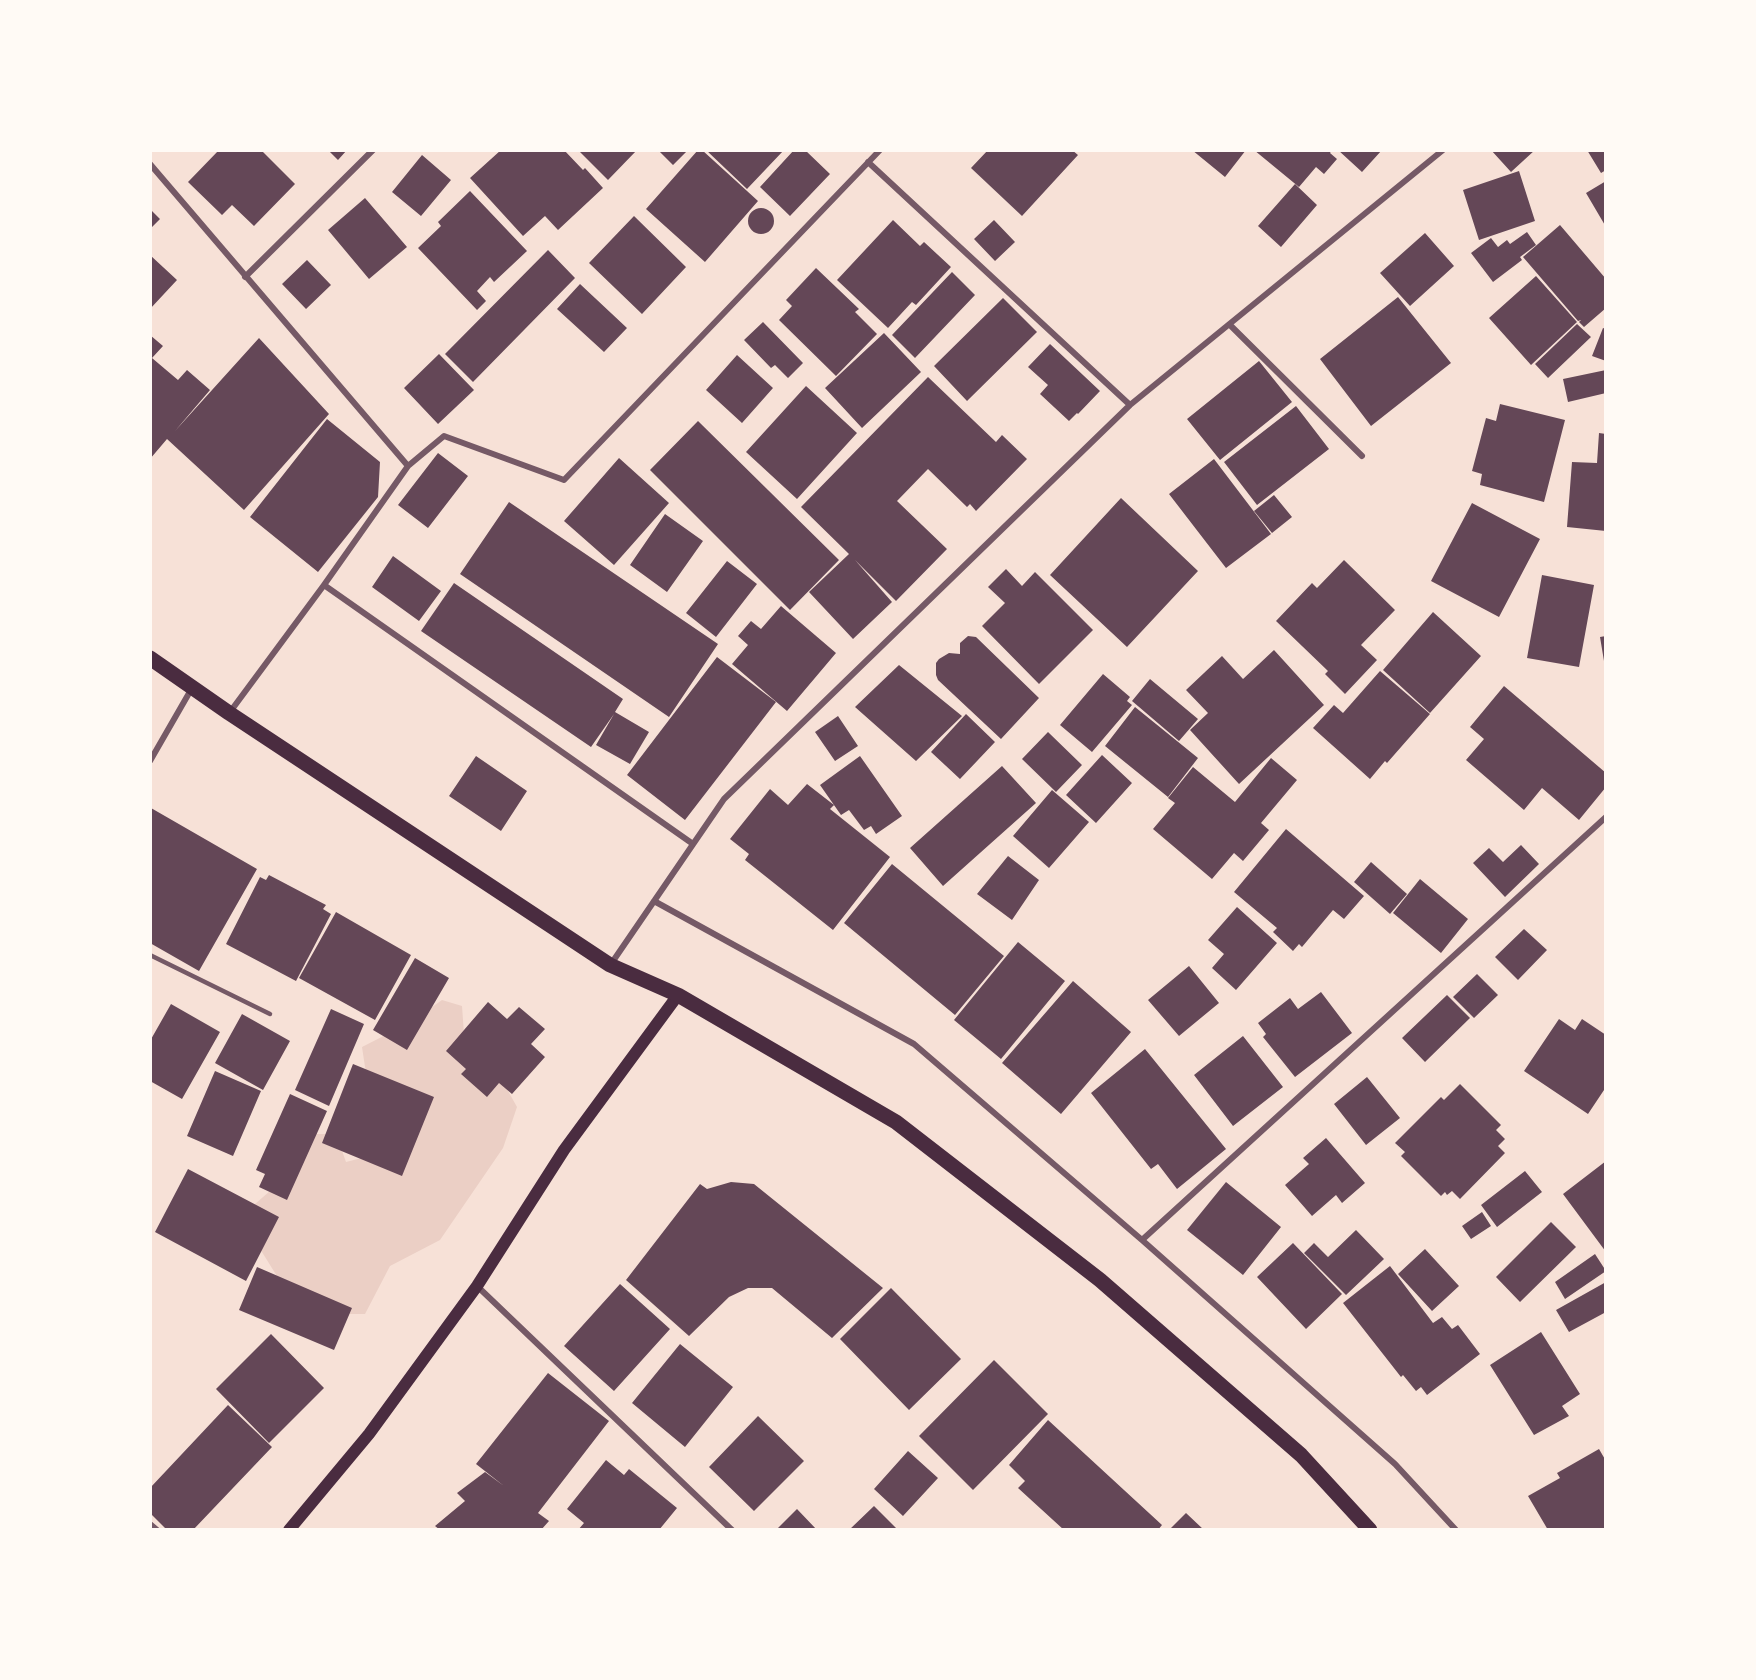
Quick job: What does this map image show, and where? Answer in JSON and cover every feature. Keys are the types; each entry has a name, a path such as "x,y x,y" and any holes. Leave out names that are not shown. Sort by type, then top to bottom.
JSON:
{"main road":[{"path":"150,658 229,713 610,965 678,995 896,1122 1100,1280 1300,1455 1370,1530"},
{"path":"289,1530 369,1434 477,1286 564,1150 678,995"}],"street":[{"path":"245,277 374,150"},
{"path":"229,713 324,585 408,466 444,435 564,480 880,150"},
{"path":"610,965 724,799 1130,405 1443,150"},
{"path":"868,162 1130,405"},
{"path":"150,164 408,466"},
{"path":"1230,325 1362,456"},
{"path":"324,585 693,844"},
{"path":"150,761 193,687"},
{"path":"1142,1240 1606,817"},
{"path":"654,901 914,1044 1142,1240 1395,1464 1456,1530"},
{"path":"477,1286 732,1530"},
{"path":"150,1524 157,1530"}],"lane":[{"path":"150,955 270,1014"}],"shaded area":[{"path":"442,1000 462,1006 465,1048 503,1082 517,1107 503,1148 440,1240 390,1266 365,1314 338,1314 285,1289 252,1236 247,1211 286,1177 309,1134 336,1134 346,1162 401,1148 367,1080 362,1047 411,1022"}],"building":[{"path":"219,150 261,150 295,184 254,226 232,205 222,215 188,182"},
{"path":"328,150 347,150 338,160"},
{"path":"501,150 564,150 603,188 558,230 545,216 523,236 470,178"},
{"path":"578,150 637,150 608,180"},
{"path":"658,150 688,150 673,165"},
{"path":"698,150 702,150 758,201 705,262 646,209"},
{"path":"706,150 784,150 747,189"},
{"path":"794,150 805,150 830,174 790,216 760,187"},
{"path":"988,150 1072,150 1078,155 1022,216 971,168"},
{"path":"1192,150 1246,150 1225,177"},
{"path":"1254,150 1332,150 1330,153 1337,159 1324,174 1316,167 1299,187"},
{"path":"1338,150 1382,150 1362,172"},
{"path":"1491,150 1535,150 1511,172"},
{"path":"1587,150 1606,150 1606,170 1601,173"},
{"path":"422,155 451,180 421,216 392,192"},
{"path":"1519,171 1535,221 1479,240 1463,190"},
{"path":"1606,181 1606,227 1586,193"},
{"path":"1295,184 1317,205 1281,247 1258,226"},
{"path":"470,191 527,251 494,282 490,277 477,291 486,301 477,310 418,248 441,226 438,222"},
{"path":"365,198 407,247 369,279 328,230"},
{"path":"761,208 770,212 774,221 770,230 761,234 752,230 748,221 752,212"},
{"path":"150,209 160,219 150,229"},
{"path":"634,216 686,267 642,314 589,263"},
{"path":"893,220 920,246 924,242 951,267 916,305 912,302 888,328 837,280"},
{"path":"994,220 1015,242 995,261 974,239"},
{"path":"1560,225 1606,279 1606,308 1584,327 1579,322 1581,320 1578,321 1523,257"},
{"path":"1527,232 1536,245 1520,257 1522,260 1493,282 1471,253 1491,238 1498,247 1507,240 1510,244"},
{"path":"1425,233 1454,266 1410,306 1380,273"},
{"path":"548,250 575,278 473,382 445,354"},
{"path":"150,255 177,280 150,309"},
{"path":"307,260 331,285 306,309 282,284"},
{"path":"816,268 859,309 855,312 877,334 836,376 779,320 792,306 786,300"},
{"path":"952,272 975,295 915,358 892,335"},
{"path":"1536,276 1577,322 1531,365 1489,318"},
{"path":"580,284 627,328 604,352 557,309"},
{"path":"1398,297 1451,363 1371,426 1320,359"},
{"path":"1003,298 1037,332 967,401 934,366"},
{"path":"763,322 803,363 788,378 775,365 771,368 744,340"},
{"path":"1577,324 1591,337 1548,378 1535,364"},
{"path":"1603,328 1606,329 1606,361 1592,356"},
{"path":"884,333 921,372 862,428 825,388"},
{"path":"150,335 163,346 152,358 178,380 187,370 210,390 175,431 259,338 329,414 244,510 167,439 150,459"},
{"path":"1050,344 1100,391 1069,421 1040,394 1048,385 1028,367"},
{"path":"439,354 474,390 438,424 404,388"},
{"path":"737,355 773,388 742,423 706,390"},
{"path":"1259,361 1292,402 1220,460 1187,419"},
{"path":"1606,370 1606,393 1568,402 1563,379"},
{"path":"928,377 996,442 1002,435 1027,459 976,511 970,504 967,507 928,469 897,501 947,549 896,601 855,560 892,602 853,639 809,592 849,554 801,507"},
{"path":"806,386 857,433 797,499 746,452"},
{"path":"1500,404 1565,420 1544,502 1480,485 1482,474 1472,471 1486,418 1496,421"},
{"path":"1296,406 1329,449 1257,505 1224,462"},
{"path":"327,419 380,462 378,497 318,572 250,517"},
{"path":"698,421 839,560 790,610 650,470"},
{"path":"1599,433 1606,434 1606,531 1567,527 1572,462 1597,463"},
{"path":"438,453 468,476 428,528 398,505"},
{"path":"619,458 669,503 614,565 564,521"},
{"path":"1214,459 1271,534 1226,568 1169,494"},
{"path":"1274,495 1292,517 1272,533 1254,511"},
{"path":"1121,498 1198,571 1127,647 1050,575"},
{"path":"509,502 718,644 669,717 460,574"},
{"path":"1472,503 1540,539 1499,617 1431,581"},
{"path":"665,514 703,541 667,592 630,565"},
{"path":"393,556 441,591 419,621 372,587"},
{"path":"1344,560 1395,610 1361,645 1377,660 1345,694 1325,674 1328,671 1276,621 1312,583 1317,588"},
{"path":"727,561 757,584 716,637 686,613"},
{"path":"1006,569 1022,586 1035,572 1093,630 1039,684 982,626 1005,603 988,587"},
{"path":"1542,575 1594,585 1579,667 1527,658"},
{"path":"454,583 623,699 615,712 649,732 630,764 596,745 614,714 591,747 421,631"},
{"path":"781,606 836,653 787,711 732,664 748,645 738,636 751,621 761,629"},
{"path":"1433,612 1481,656 1430,713 1383,670"},
{"path":"968,636 976,637 1039,698 1001,739 938,680 936,675 936,663 939,659 949,653 960,654 960,643"},
{"path":"1606,636 1606,667 1605,667 1600,637"},
{"path":"1274,650 1324,705 1239,784 1190,730 1208,713 1186,690 1222,656 1243,679"},
{"path":"717,657 776,702 685,820 627,775"},
{"path":"899,665 962,716 916,761 855,707"},
{"path":"1380,671 1430,714 1370,779 1313,728 1334,705 1343,713"},
{"path":"1103,674 1130,697 1127,701 1132,705 1092,752 1060,725"},
{"path":"1150,679 1198,719 1179,741 1132,701"},
{"path":"1504,686 1606,773 1606,787 1579,820 1542,788 1524,810 1466,760 1484,739 1470,727"},
{"path":"1135,707 1198,758 1168,797 1105,746"},
{"path":"966,714 995,742 960,779 931,752"},
{"path":"838,716 858,746 835,761 815,732"},
{"path":"1048,732 1082,765 1056,792 1022,759"},
{"path":"1102,755 1132,783 1096,823 1066,795"},
{"path":"476,756 527,791 501,831 449,796"},
{"path":"860,756 902,816 876,834 871,826 864,830 849,810 841,815 820,785"},
{"path":"1271,758 1297,780 1261,823 1269,830 1243,861 1234,853 1212,879 1153,829 1175,803 1168,798 1193,767 1235,802"},
{"path":"1002,766 1036,803 943,886 910,848"},
{"path":"807,784 834,805 830,809 890,857 833,930 745,860 749,854 730,839 770,789 788,805"},
{"path":"1052,790 1089,822 1049,868 1013,836"},
{"path":"151,808 257,869 199,971 150,943"},
{"path":"1286,829 1364,896 1344,919 1333,910 1302,947 1299,944 1293,951 1273,932 1277,928 1234,892"},
{"path":"1521,845 1539,864 1505,897 1473,863 1489,848 1503,862"},
{"path":"1008,856 1039,880 1012,920 977,894"},
{"path":"1371,862 1407,894 1390,914 1354,882"},
{"path":"892,864 1004,956 955,1015 844,923"},
{"path":"269,875 326,905 323,909 331,914 296,981 226,944 260,877 266,880"},
{"path":"1420,879 1468,919 1441,953 1393,913"},
{"path":"1237,907 1277,943 1236,990 1212,968 1224,954 1208,940"},
{"path":"336,912 411,955 375,1020 299,978"},
{"path":"1524,929 1547,950 1518,980 1495,957"},
{"path":"1018,942 1065,981 1001,1059 954,1020"},
{"path":"415,958 449,978 407,1050 373,1030"},
{"path":"1189,966 1219,1003 1179,1036 1148,1000"},
{"path":"1477,974 1498,995 1474,1018 1453,997"},
{"path":"1073,981 1131,1032 1061,1114 1002,1063"},
{"path":"1321,992 1352,1033 1295,1077 1263,1037 1266,1034 1258,1023 1290,998 1298,1009"},
{"path":"1447,995 1470,1018 1425,1062 1402,1038"},
{"path":"488,1002 507,1019 519,1007 545,1029 531,1044 545,1057 512,1094 499,1083 487,1097 461,1074 466,1069 446,1051"},
{"path":"171,1004 220,1032 182,1099 150,1081 150,1041"},
{"path":"331,1009 364,1024 329,1106 295,1090"},
{"path":"242,1014 290,1041 263,1090 215,1063"},
{"path":"1559,1019 1575,1030 1582,1019 1606,1035 1606,1087 1588,1114 1524,1071"},
{"path":"1243,1036 1283,1087 1233,1126 1194,1075"},
{"path":"1145,1049 1226,1149 1177,1189 1158,1164 1151,1169 1091,1093"},
{"path":"353,1064 434,1097 402,1176 322,1143"},
{"path":"215,1071 261,1091 233,1156 187,1136"},
{"path":"1367,1077 1400,1118 1366,1145 1334,1104"},
{"path":"1460,1084 1501,1125 1496,1130 1505,1139 1498,1146 1505,1153 1460,1199 1452,1191 1447,1195 1445,1192 1441,1196 1401,1156 1405,1152 1395,1143 1441,1097 1444,1100"},
{"path":"290,1094 327,1111 287,1200 259,1187 265,1174 256,1170"},
{"path":"1326,1138 1365,1183 1342,1203 1336,1195 1312,1216 1285,1185 1309,1164 1303,1158"},
{"path":"1606,1161 1606,1252 1563,1194"},
{"path":"188,1169 279,1217 246,1281 155,1232"},
{"path":"1525,1171 1542,1192 1497,1227 1481,1205"},
{"path":"731,1182 754,1184 883,1288 832,1338 772,1288 748,1288 729,1297 689,1336 626,1280 700,1184 707,1189"},
{"path":"1226,1182 1281,1227 1243,1275 1187,1230"},
{"path":"1482,1212 1491,1226 1471,1239 1462,1226"},
{"path":"1551,1222 1576,1247 1520,1302 1496,1277"},
{"path":"1356,1230 1384,1259 1346,1295 1304,1253 1314,1243 1328,1257"},
{"path":"1293,1243 1342,1294 1306,1329 1257,1277"},
{"path":"1425,1249 1459,1286 1432,1311 1398,1274"},
{"path":"1595,1254 1606,1271 1565,1299 1555,1282"},
{"path":"1390,1266 1433,1323 1442,1317 1452,1329 1458,1325 1480,1354 1427,1395 1421,1387 1416,1391 1403,1375 1401,1377 1343,1303"},
{"path":"257,1267 352,1308 334,1350 239,1310"},
{"path":"1606,1282 1606,1312 1569,1332 1556,1310"},
{"path":"620,1284 670,1329 614,1391 564,1346"},
{"path":"891,1288 961,1359 909,1410 840,1339"},
{"path":"1541,1332 1580,1394 1562,1406 1569,1416 1534,1435 1490,1365"},
{"path":"271,1334 324,1388 269,1443 216,1389"},
{"path":"680,1344 733,1387 685,1447 632,1403"},
{"path":"994,1360 1048,1414 973,1490 919,1436"},
{"path":"548,1373 609,1421 538,1513 549,1521 541,1530 440,1530 435,1526 465,1501 457,1493 485,1472 504,1486 476,1464"},
{"path":"228,1405 272,1447 193,1530 167,1530 150,1513 150,1488"},
{"path":"758,1416 804,1461 754,1511 709,1467"},
{"path":"1048,1420 1162,1525 1158,1530 1064,1530 1018,1488 1025,1481 1009,1465"},
{"path":"1599,1449 1606,1461 1606,1530 1548,1530 1528,1496 1560,1478 1557,1473"},
{"path":"908,1451 938,1478 903,1516 874,1489"},
{"path":"606,1460 624,1475 629,1469 677,1508 659,1530 578,1530 584,1523 567,1509"},
{"path":"874,1506 898,1530 849,1530"},
{"path":"797,1509 817,1530 776,1530"},
{"path":"1186,1513 1204,1530 1169,1530"}]}
